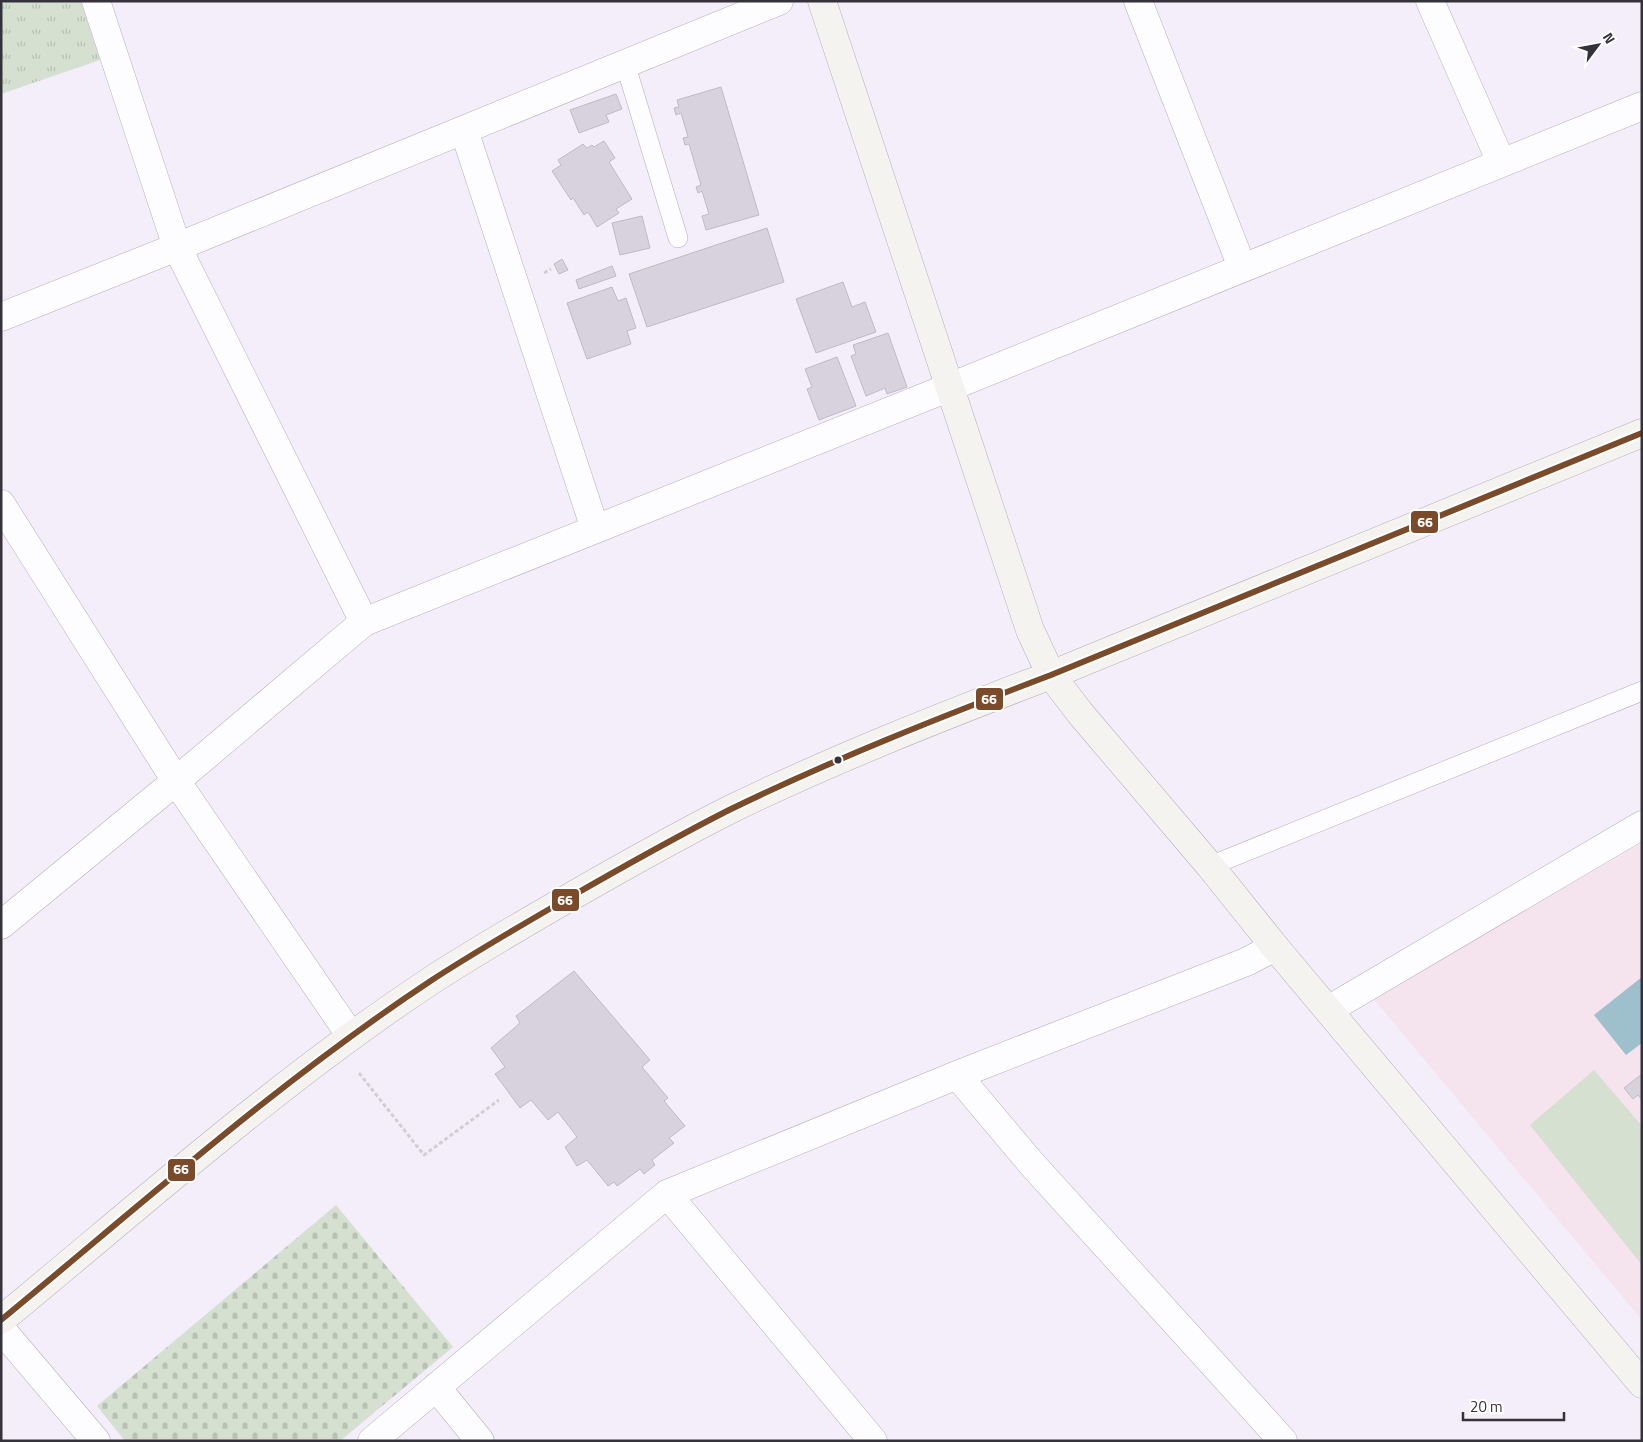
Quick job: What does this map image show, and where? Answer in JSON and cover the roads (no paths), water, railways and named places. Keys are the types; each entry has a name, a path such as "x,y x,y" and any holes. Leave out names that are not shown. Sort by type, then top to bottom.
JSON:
{"street":[{"path":"96,1 177,247 364,622"},
{"path":"1,317 779,1"},
{"path":"822,1 1030,630 1051,675 1080,713 1210,866 1275,948 1642,1384"},
{"path":"1138,1 1242,267"},
{"path":"1430,1 1501,162"},
{"path":"3,920 176,780 364,622 1642,106"},
{"path":"464,130 596,529"},
{"path":"1,1320 253,1111 351,1036 431,980 634,860 730,810 850,755 979,702 1051,675 1642,432"},
{"path":"1,504 176,780 351,1036"},
{"path":"1328,1010 1642,825"},
{"path":"372,1441 667,1194 957,1075 1246,962 1275,948"},
{"path":"957,1075 1031,1163 1283,1441"},
{"path":"667,1194 873,1441"},
{"path":"1,1329 96,1441"},
{"path":"436,1387 480,1441"}],"lane":[{"path":"626,63 678,238"},
{"path":"1210,866 1642,691"}],"water":[{"path":"1642,977 1642,1043 1626,1055 1594,1015"}]}
